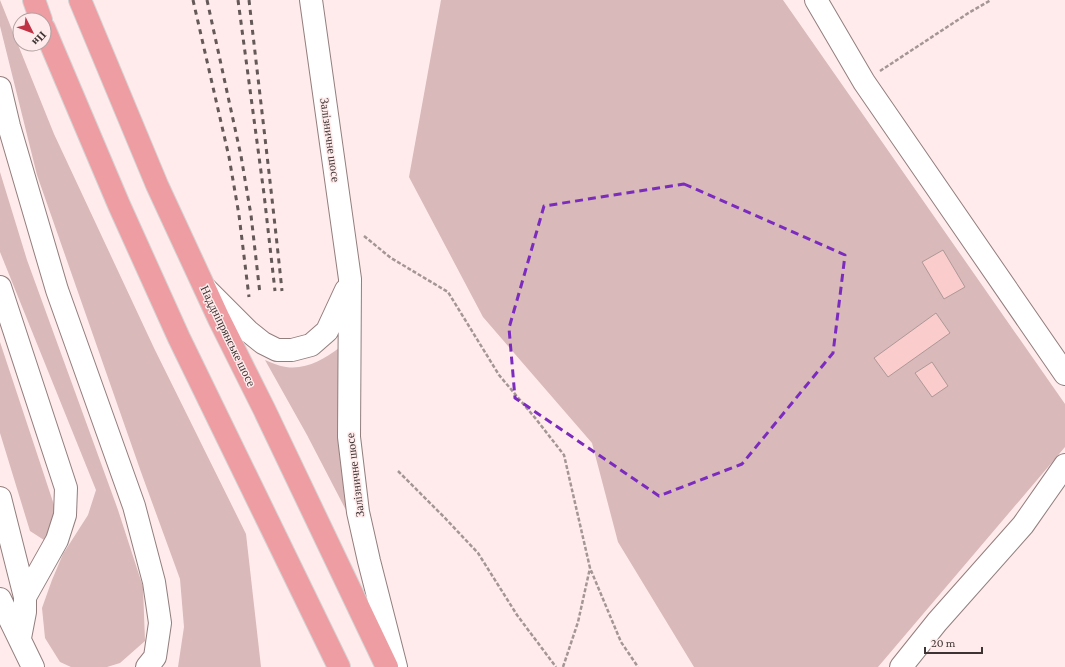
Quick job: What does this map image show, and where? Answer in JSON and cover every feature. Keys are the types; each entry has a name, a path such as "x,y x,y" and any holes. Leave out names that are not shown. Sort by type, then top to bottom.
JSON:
{"main road":[{"path":"34,0 38,12"},
{"name":"Наддніпрянське шосе","path":"80,0 157,185 204,287 387,667"},
{"path":"52,47 119,205 179,338 339,667"}],"street":[{"name":"Залізничне шосе","path":"310,0 350,279 349,437 358,512 396,667"},
{"path":"816,0 864,82 1065,374"},
{"path":"0,88 9,126 57,290 134,506 154,582 160,623 155,657 147,667"},
{"path":"204,287 248,331 263,343 276,350 292,350 311,345 327,331 350,279"},
{"path":"0,287 66,488 65,515 57,540 25,597"},
{"path":"901,667 937,622 1022,525 1065,465"},
{"path":"0,498 25,597 25,612 20,638"},
{"path":"0,599 33,667"}],"path":[{"path":"864,82 970,12 991,0"},
{"path":"363,236 391,258 448,292 499,375 564,455 590,568 622,642 638,667"},
{"path":"398,471 478,554 517,615 556,667"},
{"path":"563,667 578,622 590,568"}],"highlighted area":[{"path":"684,184 845,255 833,353 742,464 659,496 515,398 509,328 544,206"}],"shaded area":[{"path":"0,0 12,30 12,52 21,52 54,134 154,348 246,534 261,667 178,667 184,627 180,579 37,175 0,26"},
{"path":"441,0 783,0 1065,404 1065,447 878,667 694,667 618,542 592,443 483,317 409,177"},
{"path":"0,172 27,260 118,510 143,587 145,641 120,663 107,667 71,667 60,662 45,638 42,608 63,554 88,515 96,490 0,252"},
{"path":"0,342 54,505 54,524 44,540 30,531 0,433"},
{"path":"339,348 339,451 348,514 307,435 265,360 283,367 301,367 321,360"}],"building":[{"path":"943,250 965,287 944,299 922,262"},
{"path":"936,313 950,333 888,377 874,358"},
{"path":"932,362 948,386 932,397 915,373"}],"railway":[{"path":"193,0 229,157 239,215 249,297"},
{"path":"207,0 241,156 251,215 260,294"},
{"path":"238,0 264,194 275,291"},
{"path":"249,0 282,291"}]}
